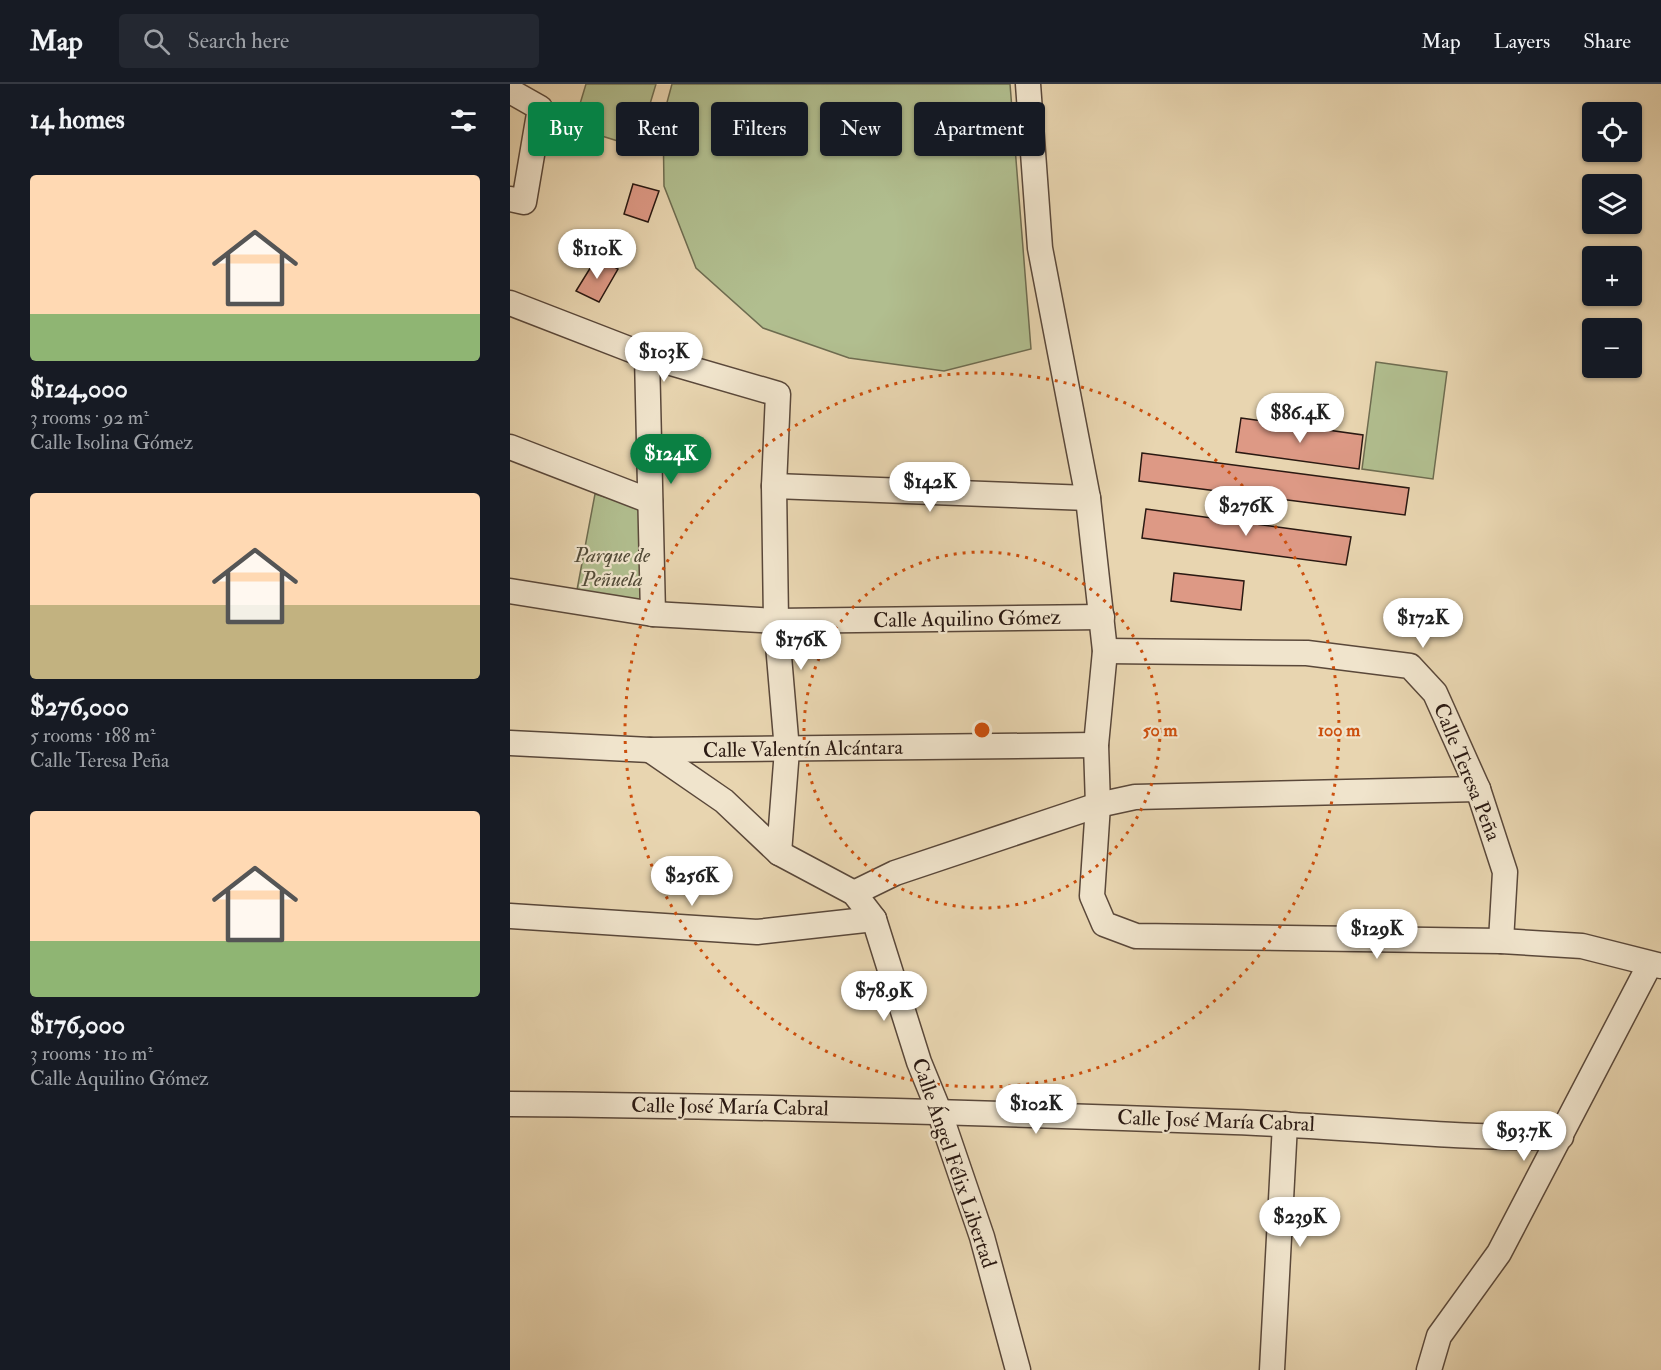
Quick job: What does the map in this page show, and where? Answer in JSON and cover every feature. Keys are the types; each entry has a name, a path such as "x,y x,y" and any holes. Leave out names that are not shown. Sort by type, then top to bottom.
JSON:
{"street":[{"path":"1028,84 1040,248 1088,498 1106,651 1096,745 1098,805 1092,896 1104,924 1136,936 1501,941 1581,946 1656,965 1499,1254 1439,1336 1429,1370"},
{"path":"510,91 540,108 524,202 510,198"},
{"path":"510,303 647,356 778,394 774,486 776,621 787,750 779,853"},
{"path":"647,356 653,614"},
{"path":"510,447 650,501"},
{"path":"774,486 1088,498"},
{"name":"Calle Aquilino Gómez","path":"510,591 653,614 776,621 1102,617"},
{"name":"Calle Teresa Peña","path":"1106,651 1307,653 1410,666 1435,693 1478,789 1505,872 1501,941"},
{"name":"Calle Valentín Alcántara","path":"510,743 650,750 1096,745"},
{"name":"Calle Ángel Félix Libertad","path":"650,750 723,801 779,853 854,893 874,920 919,1062 939,1111 982,1238 1018,1370"},
{"path":"854,893 895,873 1098,805 1135,797 1478,789"},
{"path":"510,916 758,932 874,920"},
{"name":"Calle José María Cabral","path":"510,1104 939,1111 1285,1124 1514,1138 1561,1137"},
{"path":"1272,1370 1285,1124"}],"green space":[{"path":"586,84 656,84 651,102 616,102 616,140 604,137 604,102 581,102"},
{"path":"672,84 1010,84 1011,102 914,102 914,156 1016,156 1031,349 944,371 849,358 763,328 696,268 664,186 664,156 699,156 699,102 667,102"},
{"path":"1376,362 1447,372 1433,479 1362,469"},
{"name":"Parque de Peñuela","path":"595,494 642,508 643,602 576,595"}],"building":[{"path":"633,184 659,191 648,222 624,214"},
{"path":"597,257 618,269 599,302 576,291"},
{"path":"1241,418 1363,435 1359,469 1236,452"},
{"path":"1142,453 1409,488 1405,515 1139,481"},
{"path":"1146,509 1351,537 1346,565 1142,538"},
{"path":"1174,573 1244,581 1241,610 1171,601"}]}
